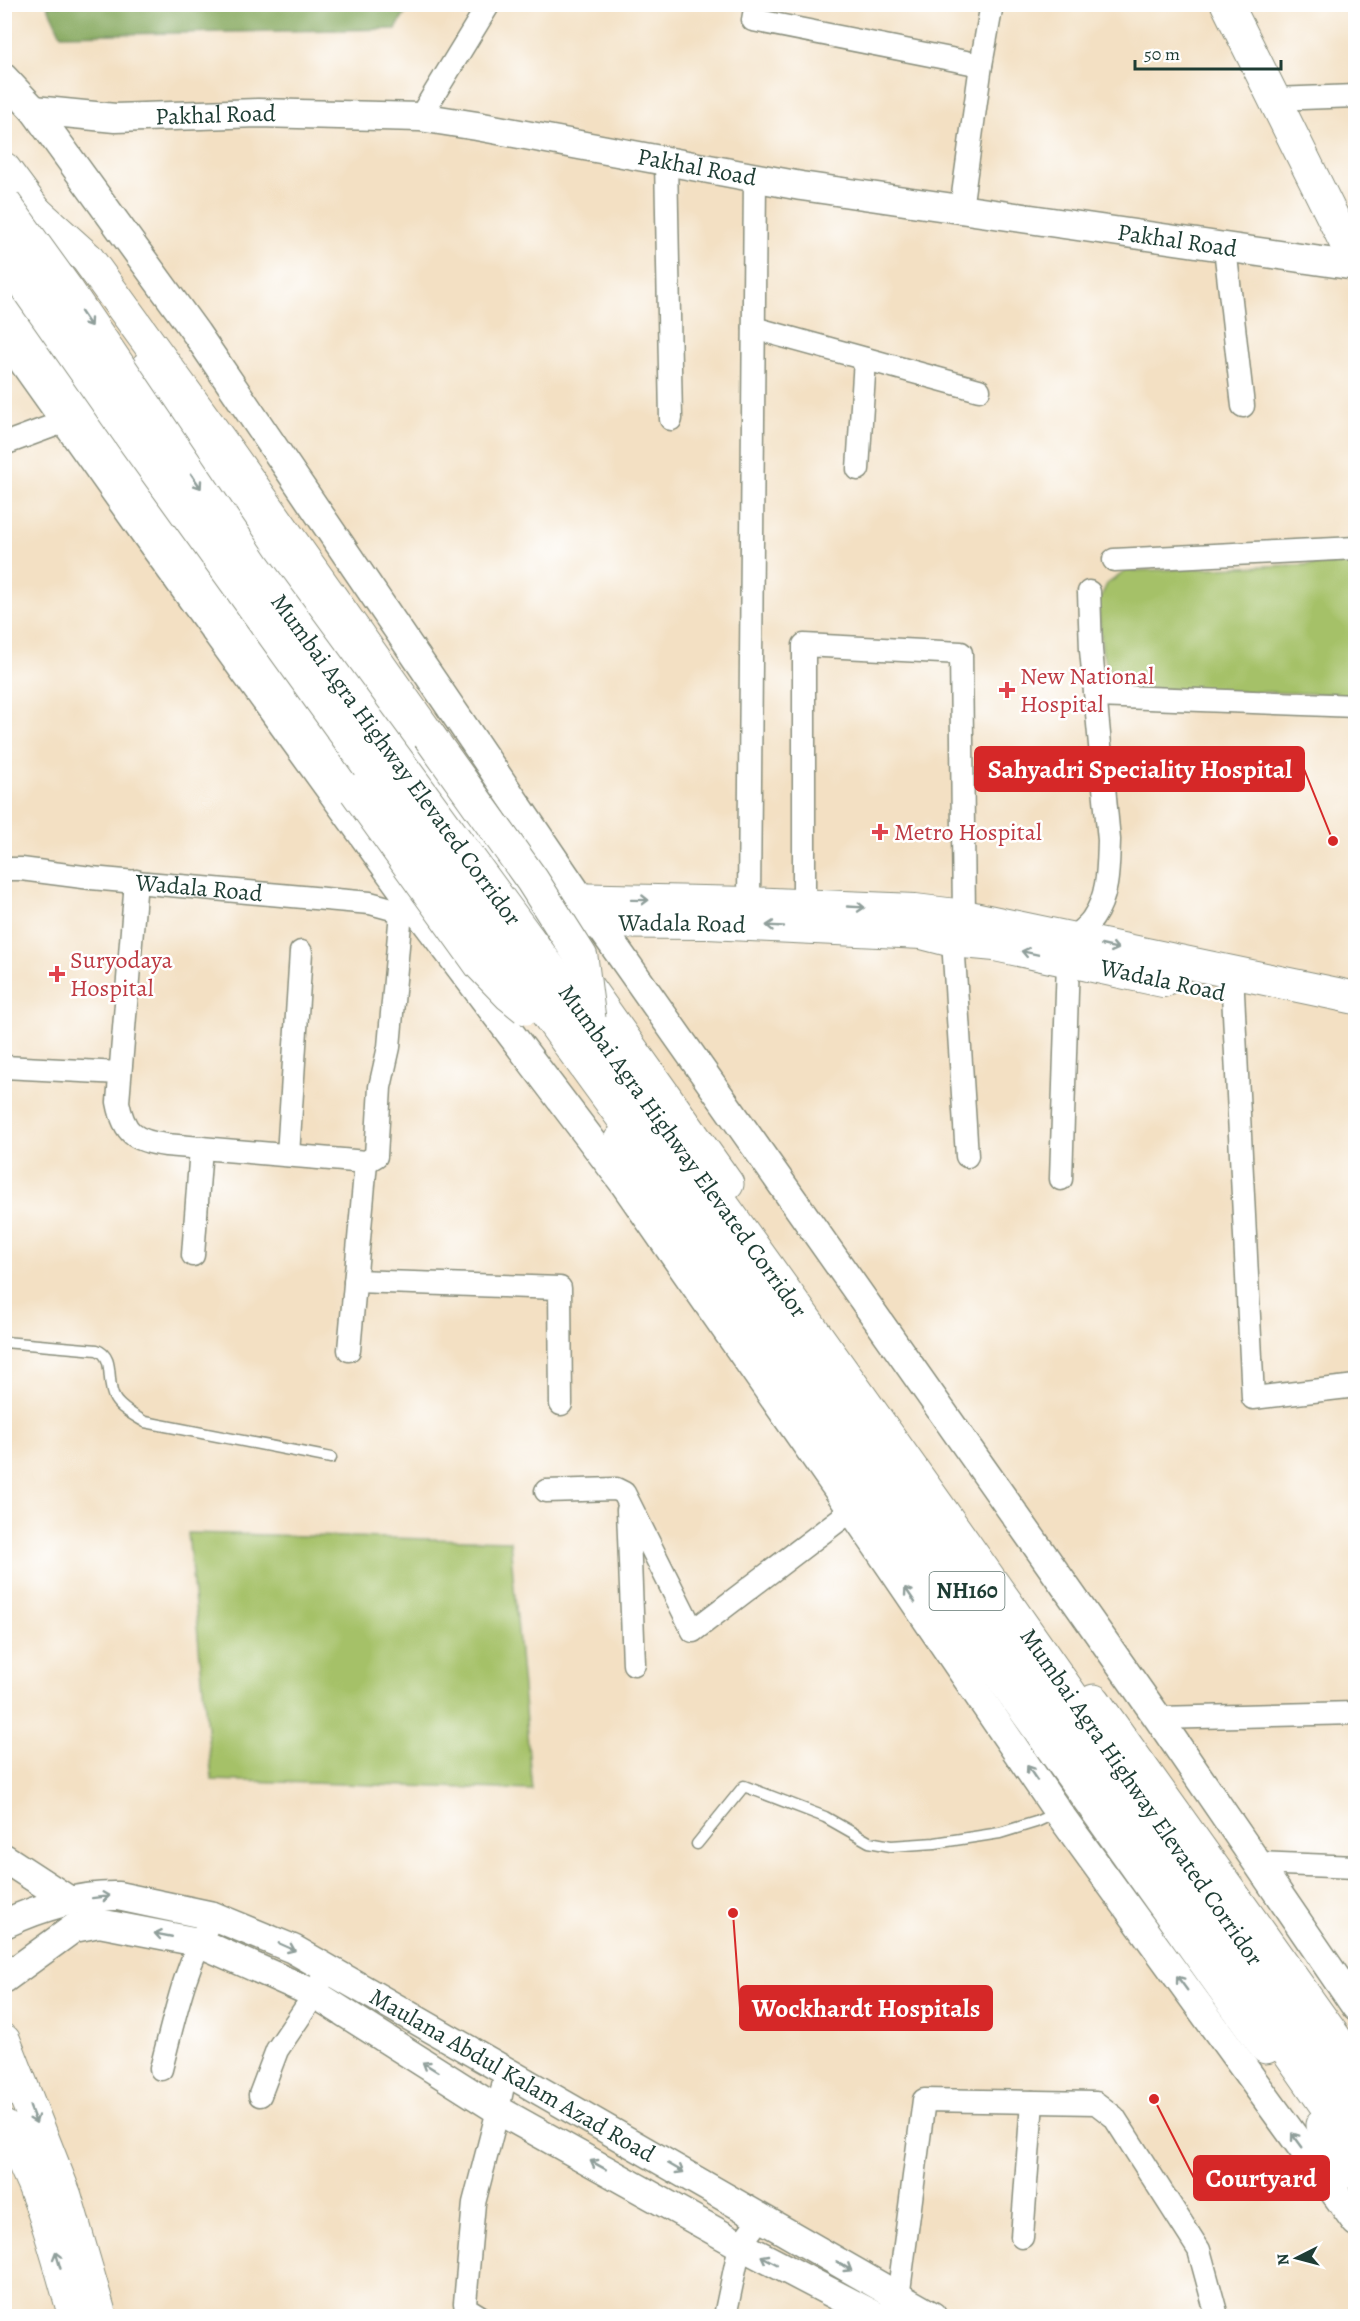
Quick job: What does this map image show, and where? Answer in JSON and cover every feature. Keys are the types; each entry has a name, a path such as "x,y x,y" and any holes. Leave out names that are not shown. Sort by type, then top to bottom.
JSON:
{"main road":[{"path":"1227,4 1356,265"},
{"path":"4,169 1356,2068"},
{"name":"Mumbai Agra Highway Elevated Corridor","path":"4,203 254,566 1356,2148"},
{"path":"4,285 23,319 481,965 510,995 578,1032 581,957 532,880 223,444 87,258 37,213"},
{"name":"Mumbai Agra Highway Elevated Corridor","path":"4,255 136,443 578,1032 751,1242 1356,2105"},
{"path":"4,273 429,909 1356,2173"},
{"name":"Wadala Road","path":"589,910 749,903 915,910 958,928 1233,984 1356,1018"},
{"path":"429,909 589,910"},
{"name":"Wadala Road","path":"589,910 706,923 922,933 958,928"},
{"name":"Wadala Road","path":"1233,984 1356,998"},
{"path":"4,2041 64,2196 100,2316"},
{"path":"4,2127 16,2145 38,2194 75,2316"}],"street":[{"path":"420,117 489,4"},
{"path":"756,4 753,21 981,65"},
{"path":"961,209 992,4"},
{"path":"4,78 34,110 196,333 589,910 1158,1718 1356,2007"},
{"path":"1274,99 1356,96"},
{"name":"Pakhal Road","path":"34,110 115,118 258,113 420,117 801,186 1356,265"},
{"path":"666,160 671,419"},
{"path":"749,903 755,177"},
{"path":"1225,248 1243,406"},
{"path":"754,328 979,390"},
{"path":"4,335 429,909 852,1510 1058,1812 1356,2222"},
{"path":"858,469 864,359"},
{"path":"4,444 66,421"},
{"path":"1114,560 1356,548"},
{"path":"1062,1179 1070,949 1092,919 1103,899 1108,872 1109,840 1091,650 1089,592"},
{"path":"804,905 804,645 961,653 958,928 967,1156"},
{"path":"1096,696 1356,706"},
{"name":"Wadala Road","path":"4,869 429,909"},
{"path":"136,881 118,1102 121,1119 130,1133 147,1142 201,1148 366,1162 376,1156 380,1087 429,909"},
{"path":"288,1155 301,952"},
{"path":"1233,984 1253,1398 1356,1386"},
{"path":"4,1067 120,1073"},
{"path":"193,1255 201,1148"},
{"path":"349,1350 366,1162"},
{"path":"356,1281 560,1288 561,1404"},
{"path":"546,1491 616,1489 624,1493 693,1631 852,1510"},
{"path":"628,1502 634,1665"},
{"path":"1158,1718 1356,1713"},
{"path":"4,1858 70,1901"},
{"path":"1258,1863 1356,1867"},
{"name":"Maulana Abdul Kalam Azad Road","path":"4,1924 70,1901 106,1895 118,1896 213,1916 293,1949 321,1982 506,2071 761,2217 892,2307 932,2316"},
{"path":"161,2069 182,1983 198,1942 213,1916"},
{"path":"4,1979 74,1928 99,1923 198,1942 321,1982 498,2110 740,2245 876,2316"},
{"path":"260,2095 280,2044 321,1982"},
{"path":"479,2316 466,2308 465,2303 474,2203 506,2071"},
{"path":"892,2307 924,2100 1096,2103 1114,2117 1199,2250 1217,2316"},
{"path":"1022,2237 1032,2102"},
{"path":"724,2316 740,2245 761,2217"}],"lane":[{"path":"4,1342 104,1352 108,1357 109,1384 115,1400 145,1422 331,1458"},
{"path":"697,1844 744,1786 825,1816 869,1842 891,1846 935,1843 1000,1833 1036,1822 1058,1812"}],"green space":[{"path":"47,5 410,5 396,29 61,35"},
{"path":"1355,563 1355,695 1127,688 1111,674 1102,651 1098,603 1107,584 1126,571"},
{"path":"188,1533 510,1541 532,1790 212,1780"}],"place":[{"name":"New National Hospital","path":"1007,690"},
{"name":"Metro Hospital","path":"880,832"},
{"name":"Sahyadri Speciality Hospital","path":"1333,841"},
{"name":"Suryodaya Hospital","path":"57,974"},
{"name":"Wockhardt Hospitals","path":"733,1913"},
{"name":"Courtyard","path":"1154,2099"}]}
